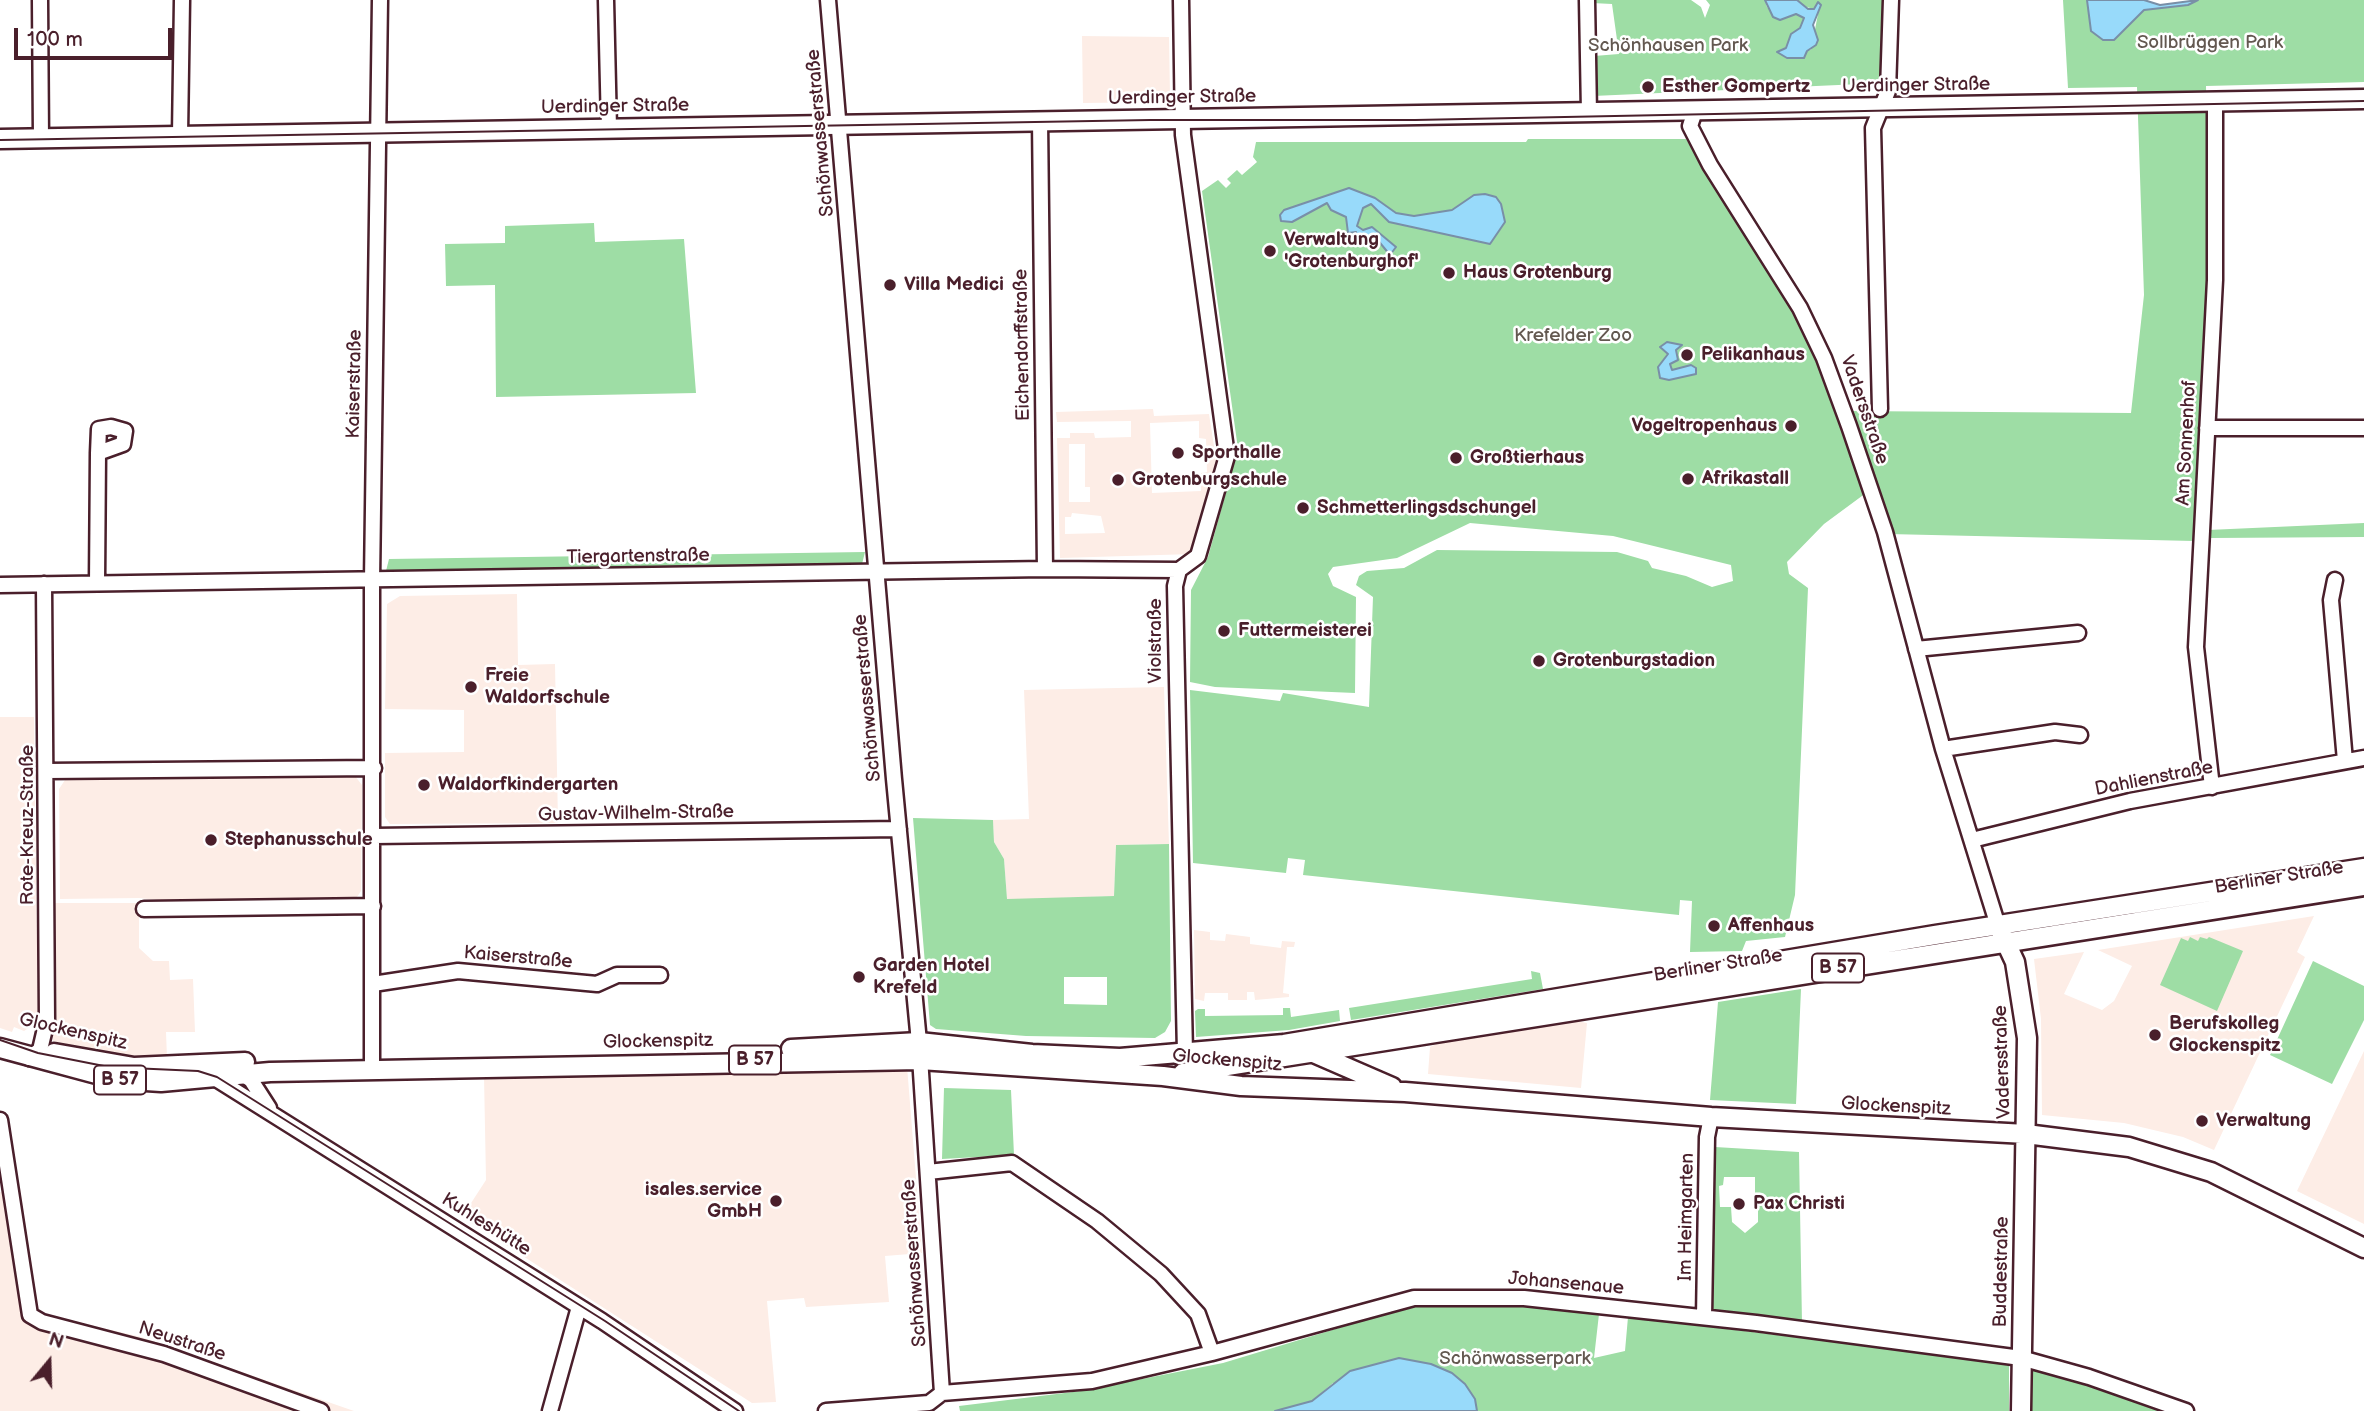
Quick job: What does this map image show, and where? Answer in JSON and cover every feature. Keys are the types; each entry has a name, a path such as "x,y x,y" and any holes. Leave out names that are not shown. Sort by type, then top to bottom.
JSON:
{"main road":[{"name":"Uerdinger Straße","path":"0,139 2364,99"},
{"name":"Berliner Straße","path":"1163,1076 2002,934 2364,868"},
{"name":"Berliner Straße","path":"1185,1053 1284,1044 2002,934 2364,886"},
{"name":"Vadersstraße","path":"2002,934 2015,962 2027,1038 2026,1134"},
{"name":"Glockenspitz","path":"1284,1044 1311,1052 1405,1092"},
{"name":"Glockenspitz","path":"1,1049 34,1054 115,1079 161,1082 213,1071 372,1065 919,1051 1120,1058 1185,1053"},
{"name":"Glockenspitz","path":"919,1051 1241,1086 1405,1092 1711,1117 2026,1134 2129,1147 2211,1172 2364,1248"},
{"name":"Glockenspitz","path":"213,1071 244,1074 372,1065"},
{"name":"Buddestraße","path":"2021,1411 2026,1134"}],"street":[{"path":"40,0 41,138"},
{"path":"180,135 181,0"},
{"name":"Kaiserstraße","path":"372,1065 372,580 380,0"},
{"path":"606,0 609,128"},
{"name":"Schönwasserstraße","path":"828,0 841,124 919,1051 942,1393"},
{"path":"1179,570 1198,556 1227,456 1182,119 1181,0"},
{"path":"1587,0 1589,113"},
{"name":"Vadersstraße","path":"1880,409 1873,128 1888,91 1891,0"},
{"name":"Am Sonnenhof","path":"2212,787 2196,646 2215,280 2215,102"},
{"name":"Vadersstraße","path":"1695,111 1690,127 1710,165 1800,308 1824,358 1885,532 1943,748 2002,934"},
{"name":"Eichendorffstraße","path":"1040,120 1045,569"},
{"path":"2207,428 2364,428"},
{"path":"97,583 98,453"},
{"name":"Tiergartenstraße","path":"0,585 1045,569 1179,570"},
{"name":"Violstraße","path":"1179,570 1175,586 1175,661 1185,1053"},
{"path":"2335,580 2331,600 2335,672 2346,761"},
{"name":"Rote-Kreuz-Straße","path":"34,1054 47,1020 44,584"},
{"path":"1916,649 2078,633"},
{"path":"1943,748 2055,732 2080,735"},
{"name":"Dahlienstraße","path":"1972,840 2130,801 2364,758"},
{"path":"47,771 374,768"},
{"name":"Gustav-Wilhelm-Straße","path":"373,836 899,830"},
{"path":"144,909 373,906"},
{"name":"Kaiserstraße","path":"373,984 458,971 597,984 617,975 660,975"},
{"name":"Kuhleshütte","path":"213,1071 274,1114 579,1307 715,1405 735,1411"},
{"path":"244,1074 274,1114"},
{"name":"Im Heimgarten","path":"1704,1317 1707,1137 1711,1117"},
{"name":"Neustraße","path":"0,1121 30,1315 42,1322 163,1354 321,1411"},
{"path":"928,1172 1012,1163 1097,1221 1161,1274 1198,1314 1212,1353"},
{"name":"Johansenaue","path":"826,1411 929,1403 942,1393 1092,1381 1212,1353 1414,1298 1524,1298 1704,1317 2021,1358 2089,1377 2186,1411"},
{"path":"550,1411 579,1307"}],"shaded area":[{"path":"1082,36 1169,37 1170,97 1166,102 1083,103"},
{"name":"Grotenburgschule","path":"1153,409 1154,416 1209,414 1217,466 1193,554 1060,558 1057,438 1070,438 1070,433 1094,433 1095,438 1131,437 1131,421 1057,422 1056,412","holes":["1199,421 1199,438 1206,439 1207,472 1201,473 1201,491 1152,493 1150,423","1069,444 1085,444 1085,487 1090,487 1090,502 1069,502","1072,513 1101,516 1105,533 1065,534 1065,517 1071,517"]},
{"name":"Freie Waldorfschule","path":"517,594 518,665 555,664 558,823 390,824 385,817 385,753 464,752 464,710 385,709 387,604 400,596"},
{"path":"1164,687 1169,844 1116,845 1114,896 1007,900 1004,859 994,842 993,820 1029,819 1024,690"},
{"path":"0,717 34,717 38,1015 33,1025 24,1031 14,1027 12,1032 0,1028"},
{"name":"Stephanusschule","path":"355,776 362,785 361,891 355,900 177,902 139,898 60,899 59,789 65,780"},
{"path":"53,903 139,903 139,948 153,961 169,961 170,980 193,979 195,1032 166,1032 167,1058 106,1054 53,1041"},
{"name":"Berufskolleg Glockenspitz","path":"2314,916 2297,952 2305,957 2214,1150 2183,1137 2124,1123 2042,1115 2041,1019 2034,959 2084,952 2064,994 2102,1010 2114,1001 2132,966 2098,950"},
{"path":"1194,930 1210,932 1210,940 1225,941 1226,934 1250,937 1250,944 1281,948 1282,941 1295,942 1294,947 1287,947 1283,993 1289,994 1289,997 1255,1000 1254,992 1247,992 1247,1000 1228,1000 1228,993 1205,993 1204,1001 1195,999"},
{"path":"1571,1020 1587,1023 1581,1088 1428,1074 1430,1047 1443,1041"},
{"path":"2364,1051 2364,1224 2297,1191"},
{"path":"907,1066 922,1253 885,1256 889,1302 806,1307 804,1298 767,1301 776,1402 752,1403 462,1217 486,1180 484,1076"},
{"path":"20,1189 39,1313 141,1337 354,1411 0,1411 0,1192"}],"green space":[{"name":"Schönhausen Park","path":"1592,0 1691,0 1701,7 1705,18 1710,5 1706,0 1765,0 1767,7 1784,19 1796,14 1804,18 1800,28 1791,34 1786,48 1777,52 1811,50 1818,14 1815,9 1801,6 1797,0 1886,0 1883,83 1593,96 1594,56 1619,54 1612,4 1592,3"},
{"name":"Sollbrüggen Park","path":"2063,0 2087,0 2091,31 2103,40 2114,40 2144,10 2188,5 2198,0 2364,0 2364,82 2206,86 2210,280 2194,541 1888,534 1847,411 2131,413 2144,295 2137,87 2068,88"},
{"name":"Krefelder Zoo","path":"1528,139 1686,139 1793,307 1835,401 1866,493 1824,524 1787,562 1789,574 1808,588 1795,895 1785,937 1746,941 1742,951 1690,952 1692,901 1680,900 1679,915 1303,875 1305,860 1288,858 1286,873 1193,863 1190,690 1280,701 1283,693 1369,707 1373,597 1356,585 1359,576 1367,571 1404,568 1437,550 1617,552 1648,561 1652,568 1686,576 1712,587 1733,581 1731,565 1613,536 1470,523 1397,558 1333,567 1328,574 1333,586 1356,597 1355,693 1215,687 1190,682 1191,590 1208,557 1238,449 1202,191 1218,180 1226,188 1231,183 1227,179 1237,170 1242,175 1257,162 1253,157 1256,142 1526,142"},
{"path":"594,223 595,242 684,239 696,393 496,397 495,285 446,286 445,244 505,243 505,226"},
{"path":"2364,523 2364,537 2211,538 2208,530"},
{"path":"865,552 862,564 386,571 389,559"},
{"path":"913,818 993,820 994,842 1004,859 1007,899 1114,896 1116,845 1169,844 1171,1021 1165,1032 1155,1038 1026,1036 936,1029 930,1025","holes":["1064,977 1107,977 1107,1005 1064,1004"]},
{"path":"2190,937 2198,941 2200,937 2209,937 2243,951 2217,1011 2160,985 2181,938 2188,941"},
{"path":"2313,961 2364,986 2364,1020 2332,1084 2270,1055"},
{"path":"1531,971 1540,973 1543,989 1351,1020 1349,1008 1532,979"},
{"path":"1801,989 1796,1104 1710,1100 1718,1002"},
{"path":"1283,1008 1290,1008 1291,1017 1339,1010 1340,1021 1289,1030 1196,1037 1195,1011 1198,1009 1205,1009 1205,1016 1283,1015"},
{"path":"944,1088 1011,1090 1014,1155 942,1159"},
{"path":"1715,1147 1799,1152 1802,1323 1712,1312","holes":["1724,1177 1755,1177 1755,1193 1762,1194 1762,1201 1758,1202 1758,1222 1745,1233 1732,1222 1731,1207 1720,1207 1719,1186 1723,1185"]},
{"name":"Schönwasserpark","path":"1415,1305 1521,1306 1599,1314 1594,1358 1625,1351 1628,1317 2009,1363 2009,1411 1477,1411 1475,1399 1465,1384 1333,1383 1312,1401 1275,1411 960,1411 959,1406 1081,1391 1223,1363"},
{"path":"2025,1364 2170,1411 2026,1411"}],"water":[{"path":"1765,0 1797,0 1808,9 1814,9 1818,2 1821,5 1813,25 1818,40 1804,58 1787,58 1777,52 1786,48 1791,34 1800,28 1804,18 1796,14 1780,20 1773,17"},
{"path":"2087,0 2144,0 2160,5 2198,0 2188,5 2144,10 2114,40 2103,40 2091,31"},
{"path":"1349,188 1375,198 1396,213 1414,216 1452,210 1474,195 1485,194 1496,197 1501,204 1505,222 1490,244 1389,222 1371,204 1363,208 1357,226 1363,230 1372,227 1396,247 1390,255 1376,238 1368,236 1361,241 1355,236 1356,232 1348,233 1346,217 1331,210 1327,203 1292,222 1281,221 1280,215 1284,210"},
{"path":"1667,342 1682,345 1676,350 1678,360 1670,364 1672,370 1691,365 1696,368 1696,374 1669,380 1660,378 1658,367 1668,354 1660,347"},
{"path":"1399,1358 1431,1364 1452,1373 1465,1384 1475,1399 1477,1411 1275,1411 1312,1401 1350,1371"}],"tram line":[{"path":"0,140 1150,120 1415,120 2364,101"},
{"path":"0,1040 38,1053 109,1067 198,1071 217,1077 605,1321 739,1411"}],"place":[{"name":"Esther Gompertz","path":"1648,87"},
{"name":"Verwaltung 'Grotenburghof'","path":"1270,251"},
{"name":"Haus Grotenburg","path":"1449,273"},
{"name":"Villa Medici","path":"890,285"},
{"name":"Pelikanhaus","path":"1687,355"},
{"name":"Vogeltropenhaus","path":"1791,426"},
{"name":"Sporthalle","path":"1178,453"},
{"name":"Großtierhaus","path":"1456,458"},
{"name":"Afrikastall","path":"1688,479"},
{"name":"Grotenburgschule","path":"1118,480"},
{"name":"Schmetterlingsdschungel","path":"1303,508"},
{"name":"Futtermeisterei","path":"1224,631"},
{"name":"Grotenburgstadion","path":"1539,661"},
{"name":"Freie Waldorfschule","path":"471,687"},
{"name":"Waldorfkindergarten","path":"424,785"},
{"name":"Stephanusschule","path":"211,840"},
{"name":"Affenhaus","path":"1714,926"},
{"name":"Garden Hotel Krefeld","path":"859,977"},
{"name":"Berufskolleg Glockenspitz","path":"2155,1035"},
{"name":"Verwaltung","path":"2202,1121"},
{"name":"isales.service GmbH","path":"776,1201"},
{"name":"Pax Christi","path":"1739,1204"}]}
